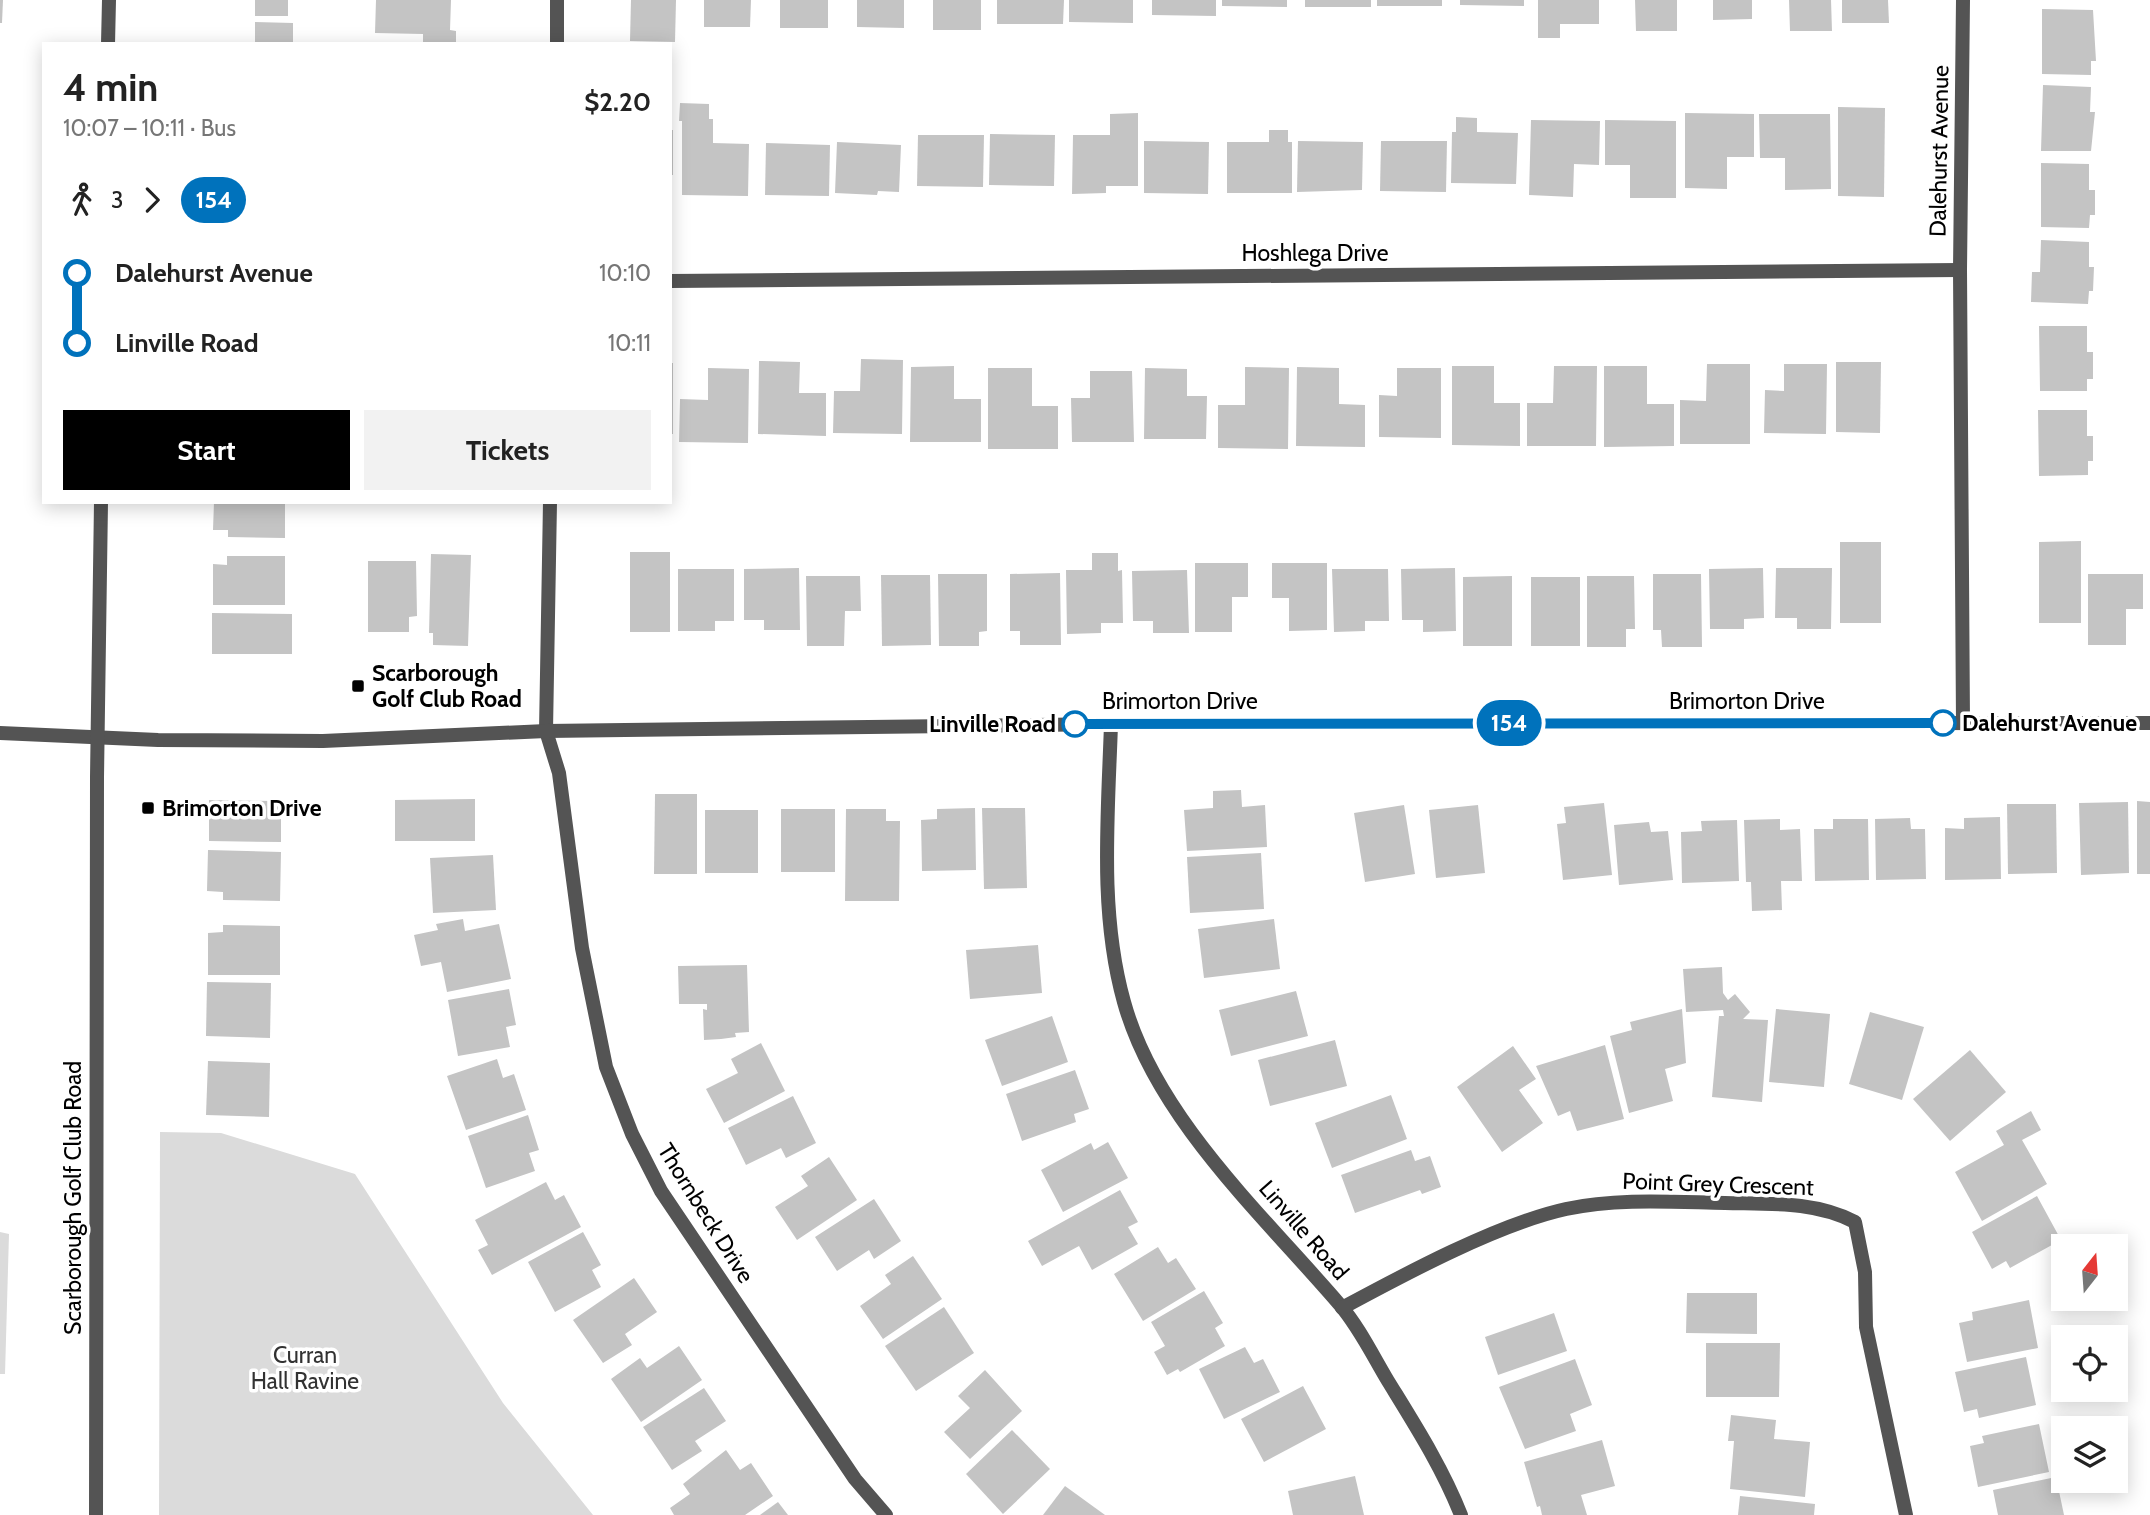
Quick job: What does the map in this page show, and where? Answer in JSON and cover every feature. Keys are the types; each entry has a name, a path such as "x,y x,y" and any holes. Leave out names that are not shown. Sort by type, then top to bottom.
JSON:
{"street":[{"path":"108,0 108,42"},
{"path":"556,42 557,0"},
{"name":"Dalehurst Avenue","path":"1963,0 1960,270 1963,723"},
{"name":"Hoshlega Drive","path":"672,281 1960,270"},
{"name":"Scarborough Golf Club Road","path":"96,1515 97,737 102,504"},
{"name":"Thornbeck Drive","path":"550,504 546,731 559,773 596,1032 632,1134 661,1191 855,1479 886,1515"},
{"name":"Brimorton Drive","path":"0,733 323,741 546,731 1111,724 2150,723"},
{"name":"Linville Road","path":"1111,724 1107,806 1111,927 1124,1002 1137,1040 1156,1078 1216,1165 1342,1308 1436,1460 1461,1515"},
{"name":"Point Grey Crescent","path":"1342,1308 1481,1240 1565,1209 1620,1202 1789,1204 1835,1212 1855,1222 1865,1272 1866,1327 1906,1515"}],"green space":[{"name":"Curran Hall Ravine","path":"160,1132 221,1133 355,1174 503,1403 593,1515 159,1515"},
{"path":"0,1232 9,1234 5,1374 0,1374"}],"building":[{"path":"0,0 3,0 2,23 0,23"},
{"path":"255,0 288,0 288,16 255,16"},
{"path":"376,0 451,0 450,30 456,31 456,42 423,42 423,34 375,33"},
{"path":"631,0 676,0 675,42 630,41"},
{"path":"704,0 751,0 750,27 704,27"},
{"path":"780,0 828,0 828,28 780,28"},
{"path":"857,0 904,0 904,28 857,27"},
{"path":"933,0 981,0 981,30 933,30"},
{"path":"997,0 1064,0 1063,24 997,24"},
{"path":"1069,0 1133,0 1133,23 1069,22"},
{"path":"1152,0 1216,0 1216,16 1152,15"},
{"path":"1222,0 1287,0 1287,7 1222,6"},
{"path":"1305,0 1371,0 1371,7 1305,7"},
{"path":"1377,0 1442,0 1442,6 1377,6"},
{"path":"1460,0 1524,0 1524,6 1460,5"},
{"path":"1538,0 1599,0 1599,24 1560,24 1560,38 1538,38"},
{"path":"1635,0 1677,0 1677,31 1636,31"},
{"path":"1713,0 1752,0 1752,19 1713,20"},
{"path":"1789,0 1831,0 1832,31 1790,31"},
{"path":"1842,0 1888,0 1889,23 1842,23"},
{"path":"2042,9 2093,10 2096,61 2091,61 2091,75 2042,74"},
{"path":"255,22 293,23 293,42 255,42"},
{"path":"2043,85 2091,87 2090,112 2095,112 2091,151 2041,151"},
{"path":"680,103 709,104 709,119 713,119 713,143 749,144 748,196 682,195"},
{"path":"1838,107 1885,108 1884,197 1838,196"},
{"path":"1138,113 1138,186 1106,186 1106,193 1072,194 1073,135 1110,135 1110,114"},
{"path":"1685,113 1754,114 1754,157 1727,157 1727,189 1685,188"},
{"path":"1759,114 1830,114 1831,189 1785,190 1785,158 1760,158"},
{"path":"1456,117 1477,118 1477,132 1518,133 1516,184 1451,183 1452,132 1456,132"},
{"path":"1531,120 1600,121 1599,165 1574,164 1573,197 1529,195"},
{"path":"1605,120 1676,121 1676,198 1630,198 1630,165 1605,165"},
{"path":"672,130 673,130 672,175"},
{"path":"1269,130 1288,130 1288,142 1292,142 1292,193 1227,193 1227,142 1269,142"},
{"path":"990,134 1055,135 1054,186 989,185"},
{"path":"918,135 984,135 983,187 917,186"},
{"path":"1144,141 1209,142 1208,194 1144,193"},
{"path":"1298,141 1363,142 1362,190 1297,192"},
{"path":"1381,141 1447,141 1446,192 1380,191"},
{"path":"837,142 901,145 899,192 878,191 877,195 835,193"},
{"path":"766,143 830,145 829,196 765,195"},
{"path":"2041,163 2089,164 2089,190 2095,190 2095,215 2090,215 2089,228 2041,227"},
{"path":"2041,240 2089,242 2089,267 2094,267 2093,291 2089,291 2088,304 2031,302 2032,272 2040,272"},
{"path":"2039,326 2087,326 2087,352 2093,352 2093,379 2087,379 2087,391 2040,391"},
{"path":"861,359 903,360 902,434 833,433 834,391 860,391"},
{"path":"759,361 800,362 799,393 826,393 826,436 758,434"},
{"path":"1836,362 1881,362 1880,433 1836,432"},
{"path":"672,363 673,363 672,434"},
{"path":"1707,364 1750,364 1750,444 1680,444 1680,400 1706,401"},
{"path":"1784,364 1827,364 1826,434 1764,433 1765,390 1784,391"},
{"path":"954,366 954,399 981,399 981,442 910,442 911,367"},
{"path":"1452,366 1494,366 1494,403 1520,403 1520,446 1452,445"},
{"path":"1554,366 1597,366 1596,446 1527,446 1527,403 1553,403"},
{"path":"1604,366 1647,366 1647,404 1674,404 1674,446 1604,447"},
{"path":"1245,367 1289,368 1288,449 1218,448 1218,405 1245,405"},
{"path":"1297,367 1339,368 1339,404 1365,405 1365,447 1296,446"},
{"path":"708,368 749,369 748,443 679,442 680,399 708,400"},
{"path":"988,368 1032,368 1032,406 1058,406 1058,449 988,449"},
{"path":"1145,368 1187,369 1187,396 1207,396 1206,439 1144,439"},
{"path":"1397,368 1441,368 1441,438 1379,437 1379,395 1397,396"},
{"path":"1090,371 1132,371 1134,442 1072,442 1071,398 1090,398"},
{"path":"2038,410 2087,410 2087,436 2093,436 2093,461 2088,461 2088,475 2039,476"},
{"path":"214,504 285,504 285,538 228,537 228,530 213,530"},
{"path":"2081,541 2081,623 2039,623 2039,542"},
{"path":"1840,542 1881,542 1881,623 1840,623"},
{"path":"630,552 670,552 670,632 630,632"},
{"path":"1092,553 1118,553 1118,571 1122,570 1123,623 1101,623 1101,633 1067,634 1066,570 1092,570"},
{"path":"431,554 471,555 468,646 433,645 433,633 429,633"},
{"path":"227,556 285,556 285,605 213,605 213,564 227,565"},
{"path":"368,561 416,561 417,616 409,617 409,632 368,632"},
{"path":"1195,563 1248,563 1248,597 1232,597 1232,632 1195,632"},
{"path":"1272,563 1327,563 1327,630 1289,631 1289,598 1272,598"},
{"path":"799,568 800,630 764,630 764,620 744,620 744,569"},
{"path":"1455,568 1456,631 1423,632 1423,620 1402,620 1401,569"},
{"path":"1763,568 1764,618 1744,619 1744,629 1710,629 1709,569"},
{"path":"1776,568 1832,568 1831,629 1797,629 1797,618 1775,618"},
{"path":"678,569 734,569 734,621 715,621 715,631 678,631"},
{"path":"1332,569 1388,569 1389,621 1365,621 1365,631 1334,632"},
{"path":"1187,570 1189,633 1153,633 1153,621 1133,621 1132,571"},
{"path":"1060,573 1061,645 1020,645 1020,631 1010,631 1010,574"},
{"path":"938,574 987,574 987,631 979,632 979,646 939,646"},
{"path":"1653,574 1701,574 1702,647 1662,647 1661,630 1653,630"},
{"path":"2088,574 2143,574 2143,609 2126,609 2126,645 2088,645"},
{"path":"881,575 930,575 931,645 882,646"},
{"path":"806,576 860,576 861,611 845,611 844,646 807,646"},
{"path":"1512,576 1512,646 1463,646 1463,577"},
{"path":"1587,576 1634,576 1635,629 1626,629 1626,647 1587,647"},
{"path":"1531,577 1580,577 1580,646 1531,646"},
{"path":"212,613 292,614 292,654 212,654"},
{"path":"1241,790 1242,807 1265,805 1267,847 1187,851 1184,810 1213,808 1213,791"},
{"path":"655,794 697,794 697,874 654,874"},
{"path":"475,799 475,841 395,841 395,800"},
{"path":"209,800 281,801 281,842 209,841"},
{"path":"2137,801 2150,802 2150,874 2137,874"},
{"path":"2128,802 2129,873 2081,875 2079,803"},
{"path":"1604,803 1612,875 1563,880 1557,824 1566,823 1564,807"},
{"path":"2007,804 2056,804 2057,873 2008,874"},
{"path":"1404,805 1415,874 1365,882 1354,813"},
{"path":"1478,805 1485,873 1436,878 1429,810"},
{"path":"975,808 976,870 922,871 921,820 937,819 937,809"},
{"path":"982,808 1025,808 1027,888 984,889"},
{"path":"781,809 835,809 835,872 781,872"},
{"path":"846,809 886,809 886,821 900,821 899,901 845,901"},
{"path":"705,810 758,810 758,873 705,873"},
{"path":"2000,817 2001,879 1945,880 1945,828 1964,829 1964,818"},
{"path":"1910,818 1911,829 1925,829 1926,879 1876,880 1875,819"},
{"path":"1780,819 1780,830 1800,829 1802,881 1781,881 1782,910 1752,911 1751,882 1746,882 1744,820"},
{"path":"1833,819 1868,819 1869,880 1815,881 1814,829 1833,829"},
{"path":"1737,820 1739,881 1682,883 1681,832 1702,831 1701,821"},
{"path":"1649,822 1651,832 1668,831 1673,880 1619,885 1614,825"},
{"path":"208,850 281,852 280,901 223,900 223,892 207,891"},
{"path":"1261,853 1264,909 1190,913 1187,857"},
{"path":"493,855 496,910 433,913 430,858"},
{"path":"463,919 465,931 499,924 511,979 447,992 441,962 421,966 414,935 438,930 436,924"},
{"path":"1274,919 1280,969 1204,978 1198,929"},
{"path":"223,925 280,926 280,975 208,975 208,933 223,932"},
{"path":"1038,945 1042,993 970,999 966,950"},
{"path":"747,965 749,1032 735,1033 736,1037 704,1040 703,1009 707,1010 707,1004 679,1004 678,966"},
{"path":"1722,967 1723,993 1728,1000 1735,994 1750,1012 1743,1019 1768,1020 1762,1102 1712,1097 1719,1016 1724,1016 1723,1010 1686,1012 1683,969"},
{"path":"207,982 271,983 270,1038 206,1036"},
{"path":"509,989 516,1025 506,1027 510,1047 458,1056 448,1000"},
{"path":"1296,991 1308,1036 1231,1056 1219,1010"},
{"path":"1682,1009 1686,1063 1665,1069 1673,1101 1629,1113 1610,1036 1632,1030 1630,1022"},
{"path":"1776,1009 1830,1014 1824,1087 1769,1082"},
{"path":"1870,1012 1924,1027 1902,1100 1849,1084"},
{"path":"1052,1016 1068,1062 1002,1086 985,1040"},
{"path":"1335,1040 1347,1086 1270,1106 1258,1060"},
{"path":"761,1043 785,1091 724,1123 706,1089 738,1073 731,1059"},
{"path":"1605,1045 1624,1119 1577,1131 1570,1111 1558,1116 1536,1066"},
{"path":"1513,1046 1536,1079 1519,1090 1543,1123 1502,1152 1457,1087"},
{"path":"1970,1050 2006,1092 1950,1141 1913,1099"},
{"path":"497,1059 503,1078 514,1074 526,1110 466,1130 447,1076"},
{"path":"208,1061 270,1063 269,1117 206,1115"},
{"path":"1075,1070 1089,1109 1074,1114 1076,1122 1022,1141 1006,1094"},
{"path":"1391,1095 1407,1139 1332,1168 1315,1123"},
{"path":"793,1096 816,1143 786,1158 781,1148 746,1165 728,1128"},
{"path":"2031,1111 2041,1130 2022,1140 2047,1184 1982,1221 1955,1172 2004,1145 1996,1131"},
{"path":"528,1115 539,1150 529,1153 535,1171 486,1188 468,1136"},
{"path":"1108,1142 1128,1178 1063,1212 1041,1170 1091,1143 1094,1150"},
{"path":"1411,1150 1415,1161 1430,1156 1441,1187 1422,1194 1420,1190 1355,1213 1341,1175"},
{"path":"829,1157 857,1200 797,1240 775,1207 808,1186 801,1176"},
{"path":"546,1182 555,1200 564,1195 581,1227 492,1275 478,1250 488,1245 475,1220"},
{"path":"1120,1190 1138,1222 1128,1227 1138,1244 1092,1270 1079,1246 1042,1266 1028,1241"},
{"path":"2037,1196 2058,1234 2051,1234 2051,1245 2010,1268 2006,1261 1992,1269 1972,1232"},
{"path":"874,1199 901,1241 874,1259 869,1250 837,1271 815,1237"},
{"path":"583,1232 601,1265 592,1270 601,1287 555,1312 528,1262"},
{"path":"1158,1247 1168,1263 1176,1258 1196,1289 1143,1321 1114,1274"},
{"path":"913,1256 942,1299 883,1339 860,1306 891,1284 885,1275"},
{"path":"634,1278 657,1312 625,1334 632,1345 603,1363 573,1320"},
{"path":"1204,1291 1223,1323 1215,1328 1225,1346 1180,1372 1178,1369 1167,1375 1154,1352 1165,1346 1151,1322"},
{"path":"1687,1293 1757,1293 1757,1334 1686,1333"},
{"path":"2029,1300 2038,1348 1967,1362 1959,1323 1973,1320 1972,1312"},
{"path":"944,1307 974,1353 916,1391 885,1346"},
{"path":"1554,1313 1567,1351 1498,1375 1485,1337"},
{"path":"1706,1343 1780,1343 1779,1397 1706,1397"},
{"path":"679,1346 702,1380 641,1422 611,1379 640,1358 647,1368"},
{"path":"1245,1347 1254,1363 1263,1359 1280,1392 1224,1419 1199,1369"},
{"path":"2026,1357 2036,1405 1979,1418 1977,1409 1964,1412 1955,1372"},
{"path":"1575,1359 1592,1405 1570,1414 1576,1431 1525,1449 1499,1387"},
{"path":"985,1370 1022,1411 970,1459 944,1432 970,1408 958,1396"},
{"path":"1303,1386 1326,1429 1264,1462 1241,1419"},
{"path":"704,1388 726,1421 695,1441 702,1451 672,1470 643,1427"},
{"path":"1731,1415 1776,1420 1774,1439 1810,1442 1805,1497 1730,1489 1734,1441 1728,1441"},
{"path":"2039,1424 2049,1472 1978,1487 1970,1446 1984,1443 1982,1436"},
{"path":"1012,1430 1050,1469 1003,1514 966,1474"},
{"path":"1602,1440 1615,1486 1581,1495 1587,1515 1542,1515 1540,1506 1537,1507 1524,1462"},
{"path":"726,1450 740,1470 751,1463 773,1496 745,1515 674,1515 670,1508 690,1494 683,1484"},
{"path":"1355,1476 1364,1515 1293,1515 1288,1491"},
{"path":"2051,1478 2051,1493 2059,1493 2064,1515 1998,1515 1993,1490"},
{"path":"1065,1486 1105,1515 1043,1515"},
{"path":"1740,1496 1815,1504 1814,1515 1738,1515"},
{"path":"778,1502 788,1515 760,1515"}],"bus line":[{"name":"154","path":"1075,724 1943,723"}],"place":[{"name":"Scarborough Golf Club Road","path":"358,686"},
{"name":"Dalehurst Avenue","path":"1943,723"},
{"name":"Linville Road","path":"1075,724"},
{"name":"Brimorton Drive","path":"148,808"}]}
